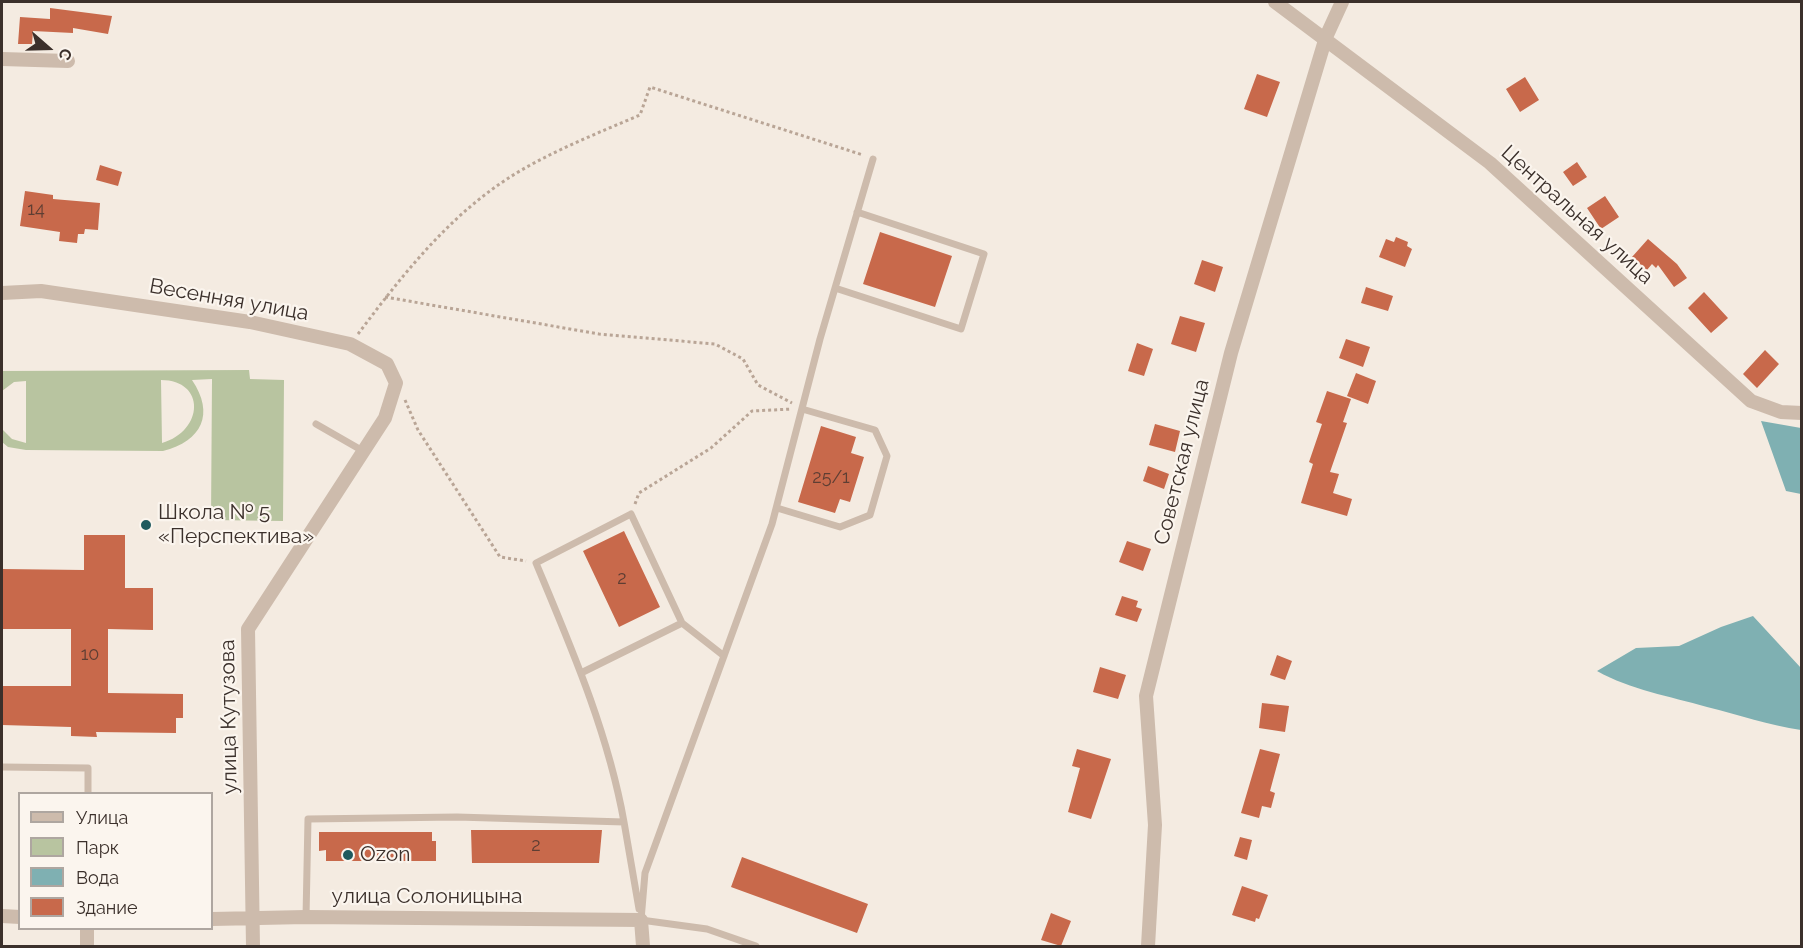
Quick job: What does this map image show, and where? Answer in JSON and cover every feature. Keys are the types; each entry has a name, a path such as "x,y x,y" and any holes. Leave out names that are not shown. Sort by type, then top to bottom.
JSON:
{"street":[{"name":"Центральная улица","path":"1275,2 1326,37 1490,163 1751,401 1781,412 1802,412"},
{"name":"Советская улица","path":"1148,946 1155,825 1146,696 1231,353 1326,37 1342,2"},
{"path":"2,59 68,61"},
{"name":"Весенняя улица","path":"2,293 41,291 250,322 350,344 387,364 396,383"},
{"name":"улица Кутузова","path":"253,946 248,629 385,418 396,383"},
{"path":"2,916 18,916"},
{"name":"улица Солоницына","path":"213,919 253,920 306,917 641,920"},
{"path":"641,920 644,946"},
{"path":"87,930 87,946"}],"lane":[{"path":"641,920 645,873 777,508 835,288 873,159"},
{"path":"835,288 961,329 984,254 858,212"},
{"path":"777,508 840,526 870,515 887,456 875,430 802,409"},
{"path":"316,424 363,452"},
{"path":"641,920 617,782 581,673 536,563 631,514 682,623 724,656"},
{"path":"581,673 682,623"},
{"path":"2,768 88,768 88,792"},
{"path":"306,917 308,819 457,817 624,822"},
{"path":"641,920 707,929 756,946"}],"path":[{"path":"350,344 385,297 458,216 507,178 640,115 650,87 873,159"},
{"path":"385,297 599,334 715,344 743,359 758,385 802,409"},
{"path":"396,383 418,430 500,557 536,563"},
{"path":"631,514 639,494 711,448 752,411 802,409"}],"green space":[{"path":"249,370 250,379 284,380 283,521 211,520 212,379 192,380 203,404 201,424 195,433 187,440 163,451 26,450 8,447 2,442 2,429 12,439 26,443 26,381 14,382 2,391 2,371","holes":["161,380 176,382 186,388 192,397 194,407 192,418 186,428 176,437 162,443"]}],"water":[{"path":"1761,421 1801,428 1801,494 1786,491"},
{"path":"1753,616 1801,668 1801,730 1650,692 1597,671 1636,648 1679,646 1721,627"}],"building":[{"path":"50,8 112,16 108,34 73,28 73,33 33,31 32,44 18,44 20,17 50,19"},
{"path":"1257,74 1280,82 1267,117 1244,109"},
{"path":"1525,77 1539,100 1520,112 1506,89"},
{"path":"1577,162 1587,177 1573,186 1563,172"},
{"path":"100,165 122,172 118,186 96,180"},
{"path":"25,191 53,195 53,199 100,203 98,230 85,229 84,234 78,234 77,243 59,241 60,232 20,226"},
{"path":"1605,196 1619,217 1601,229 1587,208"},
{"path":"880,232 952,256 935,307 863,284"},
{"path":"1396,237 1408,242 1407,246 1412,249 1405,267 1379,257 1386,239 1394,242"},
{"path":"1648,239 1677,264 1687,278 1674,287 1658,265 1656,268 1652,264 1647,270 1632,257"},
{"path":"1202,260 1223,267 1215,292 1194,284"},
{"path":"1366,287 1393,296 1388,311 1361,303"},
{"path":"1704,292 1728,318 1711,333 1688,308"},
{"path":"1180,316 1205,323 1196,352 1171,344"},
{"path":"1346,339 1370,347 1363,367 1339,358"},
{"path":"1137,343 1153,349 1144,376 1128,371"},
{"path":"1765,350 1779,364 1757,388 1743,374"},
{"path":"1356,373 1376,381 1368,404 1347,396"},
{"path":"1327,391 1351,399 1343,422 1347,423 1330,472 1339,474 1333,493 1352,499 1347,516 1301,503 1313,464 1309,462 1322,424 1316,422"},
{"path":"1155,424 1180,431 1175,452 1149,445"},
{"path":"821,426 856,437 851,453 864,457 850,502 840,499 835,513 798,502"},
{"path":"1148,466 1169,474 1164,489 1143,481"},
{"path":"624,531 660,607 619,627 583,551"},
{"path":"84,535 125,535 125,588 153,588 153,630 108,629 108,693 183,694 183,718 176,718 176,733 96,732 97,737 71,736 71,727 2,725 2,686 71,686 71,629 2,629 2,569 84,570"},
{"path":"1127,541 1151,549 1143,571 1119,562"},
{"path":"1122,596 1138,601 1136,607 1142,609 1137,622 1115,615"},
{"path":"1277,655 1292,661 1285,680 1270,675"},
{"path":"1100,667 1126,675 1118,699 1093,692"},
{"path":"1262,703 1289,706 1285,732 1259,728"},
{"path":"1077,749 1111,759 1091,819 1068,812 1080,768 1072,766"},
{"path":"1260,749 1280,754 1270,791 1275,793 1271,808 1262,806 1259,818 1241,813"},
{"path":"471,830 602,830 599,863 472,863"},
{"path":"319,832 432,832 432,841 436,841 436,861 326,861 326,850 319,851"},
{"path":"1240,837 1252,840 1247,860 1234,856"},
{"path":"742,857 868,904 857,933 731,887"},
{"path":"1242,886 1268,895 1259,919 1256,918 1255,922 1232,915"},
{"path":"1051,913 1071,921 1061,946 1041,940"}],"place":[{"name":"Школа № 5 «Перспектива»","path":"146,525"},
{"name":"Ozon","path":"348,855"}]}
